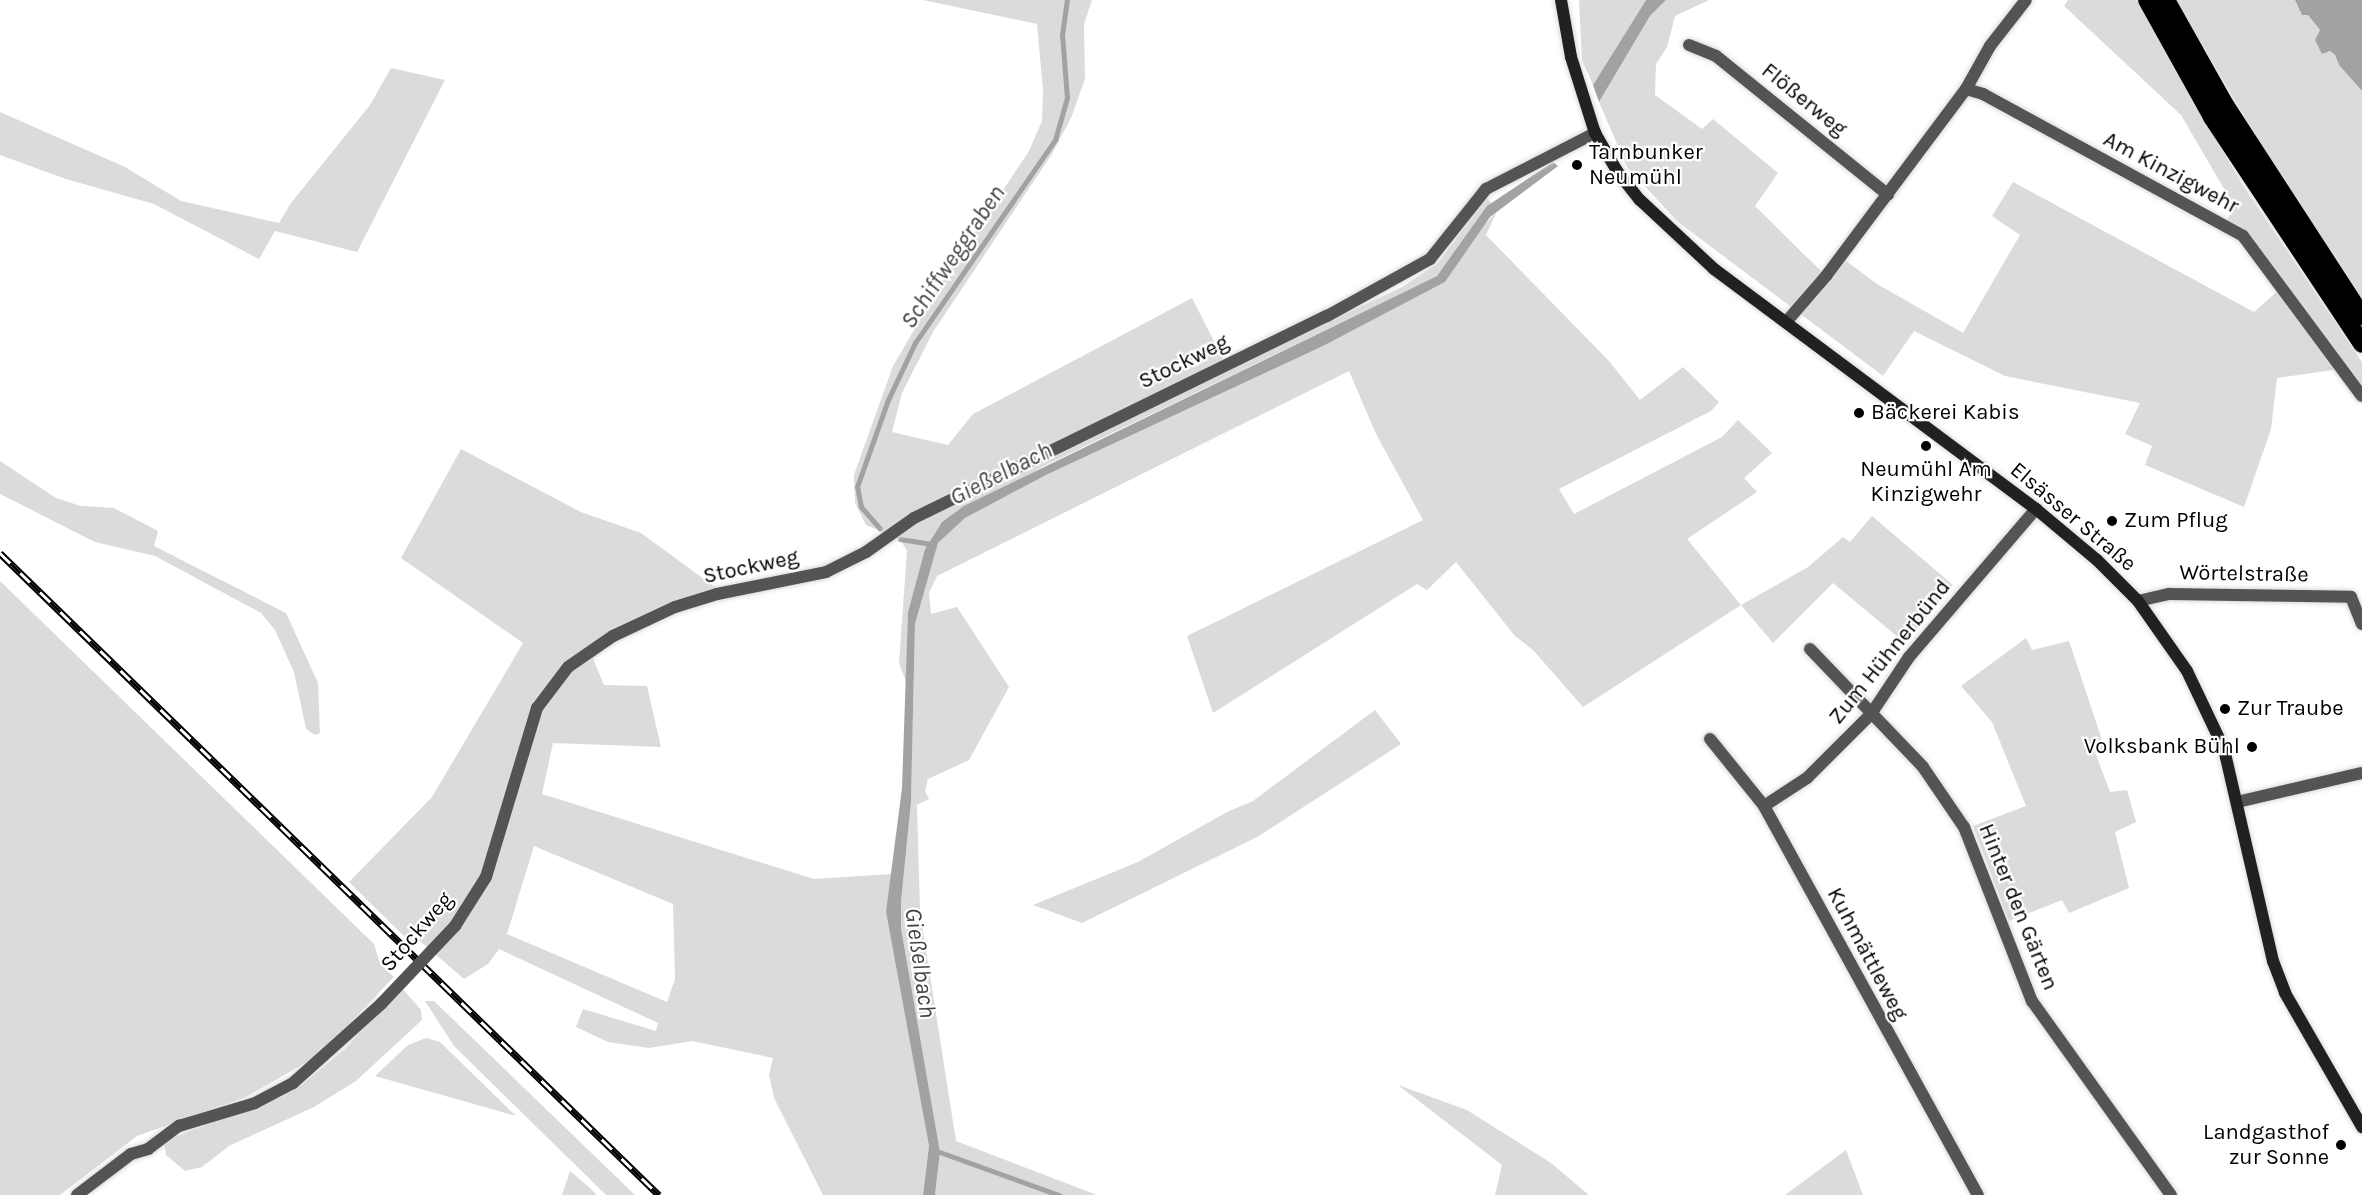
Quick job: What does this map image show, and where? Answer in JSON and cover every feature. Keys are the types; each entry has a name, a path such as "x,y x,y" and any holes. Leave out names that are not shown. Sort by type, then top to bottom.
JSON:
{"highway":[{"path":"2146,0 2229,144 2362,344"},
{"path":"2166,0 2244,136 2362,316"}],"street":[{"name":"Elsässer Straße","path":"1561,0 1571,57 1595,134 1617,171 1674,234 1714,269 1788,321 2036,509 2097,560 2138,601 2187,671 2224,749 2260,915 2285,993 2362,1127"},
{"path":"1788,321 1888,195 1966,89 1990,46 2026,0"},
{"name":"Flößerweg","path":"1689,45 1716,56 1888,195"},
{"name":"Am Kinzigwehr","path":"1966,89 1983,94 2243,236 2362,396"},
{"name":"Stockweg","path":"77,1195 131,1154 148,1149 179,1126 255,1103 293,1083 381,1004 455,926 486,877 537,708 567,667 613,636 675,607 717,594 826,572 866,552 914,518 1327,316 1430,259 1485,189 1595,134"},
{"name":"Zum Hühnerbünd","path":"1764,806 1807,778 1871,714 1909,657 2036,509"},
{"name":"Wörtelstraße","path":"2138,601 2169,594 2356,595 2362,624"},
{"name":"Hinter den Gärten","path":"1810,649 1923,766 1964,827 2032,1001 2171,1195"},
{"name":"Kuhmättleweg","path":"1710,739 1764,806 1978,1195"},
{"path":"2237,802 2362,773"}],"shaded area":[{"path":"923,0 1092,0 1084,24 1085,79 1071,118 1052,154 933,332 902,393 892,432 948,445 973,414 1192,298 1228,369 1402,287 1437,264 1487,198 1491,203 1437,276 1046,465 942,522 925,549 908,612 906,682 899,663 907,551 900,539 866,525 855,503 854,475 893,366 945,277 1029,151 1042,121 1043,91 1037,24"},
{"path":"1579,0 1646,0 1593,85 1582,60"},
{"path":"1646,0 1666,0 1650,16 1599,102 1593,85"},
{"path":"1666,0 1709,0 1675,16 1667,47 1656,64 1655,95 1702,129 1713,119 1778,173 1755,206 1826,276 1841,257 1877,284 1963,333 2020,235 1992,216 2013,182 2254,312 2281,288 2225,225 2234,206 2181,115 2064,6 2068,0 2136,0 2242,184 2362,362 2362,387 2347,368 2277,378 2271,429 2244,507 2145,465 2152,446 2125,434 2140,403 2005,376 1914,331 1883,376 1678,222 1627,167 1599,102 1650,16"},
{"path":"2176,0 2295,0 2302,15 2308,15 2320,30 2322,54 2330,51 2335,55 2339,65 2362,91 2362,299 2283,182"},
{"path":"2295,0 2362,0 2362,91 2339,65 2335,55 2330,51 2322,54 2315,40 2320,30 2308,15 2302,15"},
{"path":"391,68 445,80 357,252 275,231 259,259 154,204 66,179 0,155 0,112 125,167 181,201 279,223 291,203 370,105"},
{"path":"1553,162 1558,166 1490,217 1445,282 1323,346 1046,475 965,518 938,543 915,624 911,802 901,902 901,928 940,1152 935,1195 923,1195 929,1146 886,912 902,788 908,612 925,549 942,522 964,506 1437,276 1487,206"},
{"path":"1497,211 1486,235 1609,361 1640,400 1683,367 1719,402 1711,411 1559,489 1574,514 1722,437 1738,420 1772,453 1744,478 1757,492 1687,539 1741,605 1583,707 1533,650 1515,636 1456,562 1427,590 1417,584 1213,713 1187,636 1423,520 1376,434 1349,371 937,576 929,593 931,614 957,607 1009,687 969,760 928,779 925,791 929,799 917,805 920,912 956,1141 1097,1195 935,1195 940,1152 901,928 901,902 911,802 915,624 938,543 965,518 1046,475 1323,346 1445,282 1477,233"},
{"path":"461,449 581,512 641,533 719,590 588,647 604,685 647,686 661,747 553,743 542,794 814,879 892,874 886,912 929,1146 923,1195 823,1195 774,1098 769,1075 773,1058 692,1041 649,1048 608,1042 576,1027 583,1009 656,1031 658,1023 499,949 488,964 464,979 420,941 412,944 349,882 432,797 523,643 401,558","holes":["534,846 673,904 675,979 667,1002 507,934"]},
{"path":"0,461 56,498 81,506 114,508 158,531 154,546 286,613 318,683 320,733 315,735 306,729 294,672 275,630 261,613 155,556 95,542 0,494"},
{"path":"1872,516 1953,585 1905,643 1833,583 1773,643 1741,605 1808,567 1843,537 1850,542"},
{"path":"0,581 374,944 380,964 394,977 319,1055 246,1097 137,1136 60,1195 0,1195"},
{"path":"2026,638 2032,650 2069,641 2105,749 2095,752 2110,792 2127,790 2136,822 2115,832 2129,888 2069,913 2062,900 2009,921 1973,826 2026,806 1992,722 1961,686"},
{"path":"1375,710 1401,744 1259,836 1082,923 1033,905 1138,862 1229,811 1253,801"},
{"path":"401,987 421,1010 422,1020 356,1081 314,1107 229,1146 202,1167 185,1171 166,1155 164,1143 169,1139 284,1096 304,1083 346,1048"},
{"path":"425,1001 434,1001 635,1195 606,1195 454,1046"},
{"path":"426,1038 440,1042 516,1116 375,1076 408,1045"},
{"path":"1398,1085 1467,1110 1551,1163 1589,1195 1495,1195 1502,1165"},
{"path":"1846,1150 1863,1195 1785,1195"},
{"path":"570,1171 589,1187 597,1195 562,1195"}],"waterway":[{"name":"Schiffweggraben","path":"880,529 861,507 857,487 888,400 915,343 1055,140 1067,98 1062,35 1067,0"},
{"path":"900,539 932,544"},
{"path":"940,1152 1059,1195"}],"railway":[{"path":"0,553 659,1195"}],"place":[{"name":"Tarnbunker Neumühl","path":"1577,165"},
{"name":"Bäckerei Kabis","path":"1859,413"},
{"name":"Neumühl Am Kinzigwehr","path":"1926,446"},
{"name":"Zum Pflug","path":"2112,521"},
{"name":"Zur Traube","path":"2225,709"},
{"name":"Volksbank Bühl","path":"2252,747"},
{"name":"Landgasthof zur Sonne","path":"2341,1145"}],"water label":[{"name":"Gießelbach","path":"1001,474"},
{"name":"Gießelbach","path":"920,963"}]}
